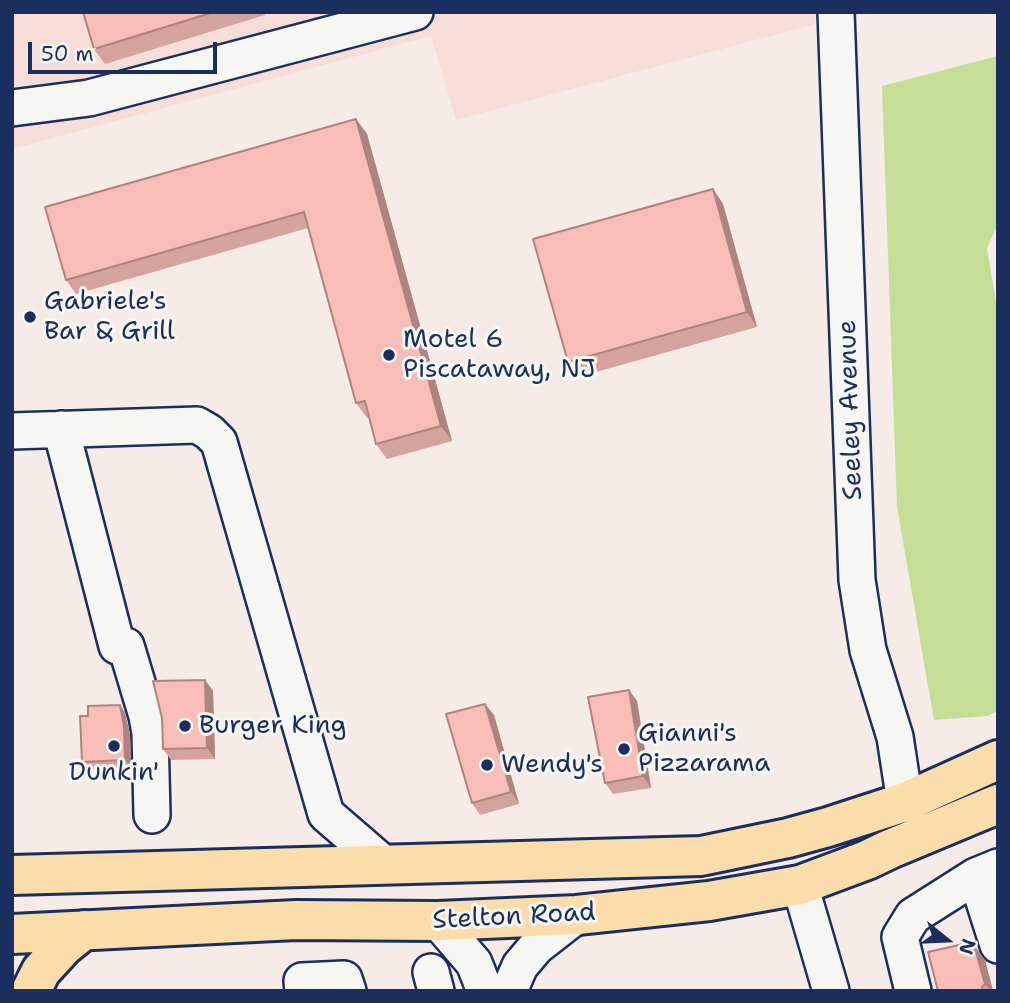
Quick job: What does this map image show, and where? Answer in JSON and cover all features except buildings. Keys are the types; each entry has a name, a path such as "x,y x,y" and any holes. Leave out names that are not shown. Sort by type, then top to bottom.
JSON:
{"main road":[{"name":"Stelton Road","path":"12,875 701,856 828,827 905,802 998,760"},
{"name":"Stelton Road","path":"12,934 296,920 438,921 577,915 709,901 800,885 867,860 998,804"},
{"path":"32,991 41,971 64,946 84,930"}],"street":[{"path":"12,108 89,98 415,12"},
{"name":"Seeley Avenue","path":"836,12 857,580 869,650 895,737 905,802"},
{"path":"12,430 197,425 219,442 326,814 385,865"},
{"path":"61,429 122,646 147,716 150,733 152,815"},
{"path":"913,991 901,937 913,916 987,872 998,945"},
{"path":"800,885 831,991"},
{"path":"509,991 520,966 536,947 577,915"},
{"path":"438,921 474,963 489,991"},
{"path":"303,991 302,981 344,979 348,991"}],"shaded area":[{"path":"12,12 815,12 815,24 456,120 431,36 12,149"}],"green space":[{"path":"998,56 998,224 987,248 998,314 998,711 987,716 934,720 897,507 882,86"}],"place":[{"name":"Gabriele's Bar & Grill","path":"30,317"},
{"name":"Motel 6 Piscataway, NJ","path":"389,355"},
{"name":"Burger King","path":"185,726"},
{"name":"Dunkin'","path":"114,746"},
{"name":"Gianni's Pizzarama","path":"624,749"},
{"name":"Wendy's","path":"487,765"}]}
